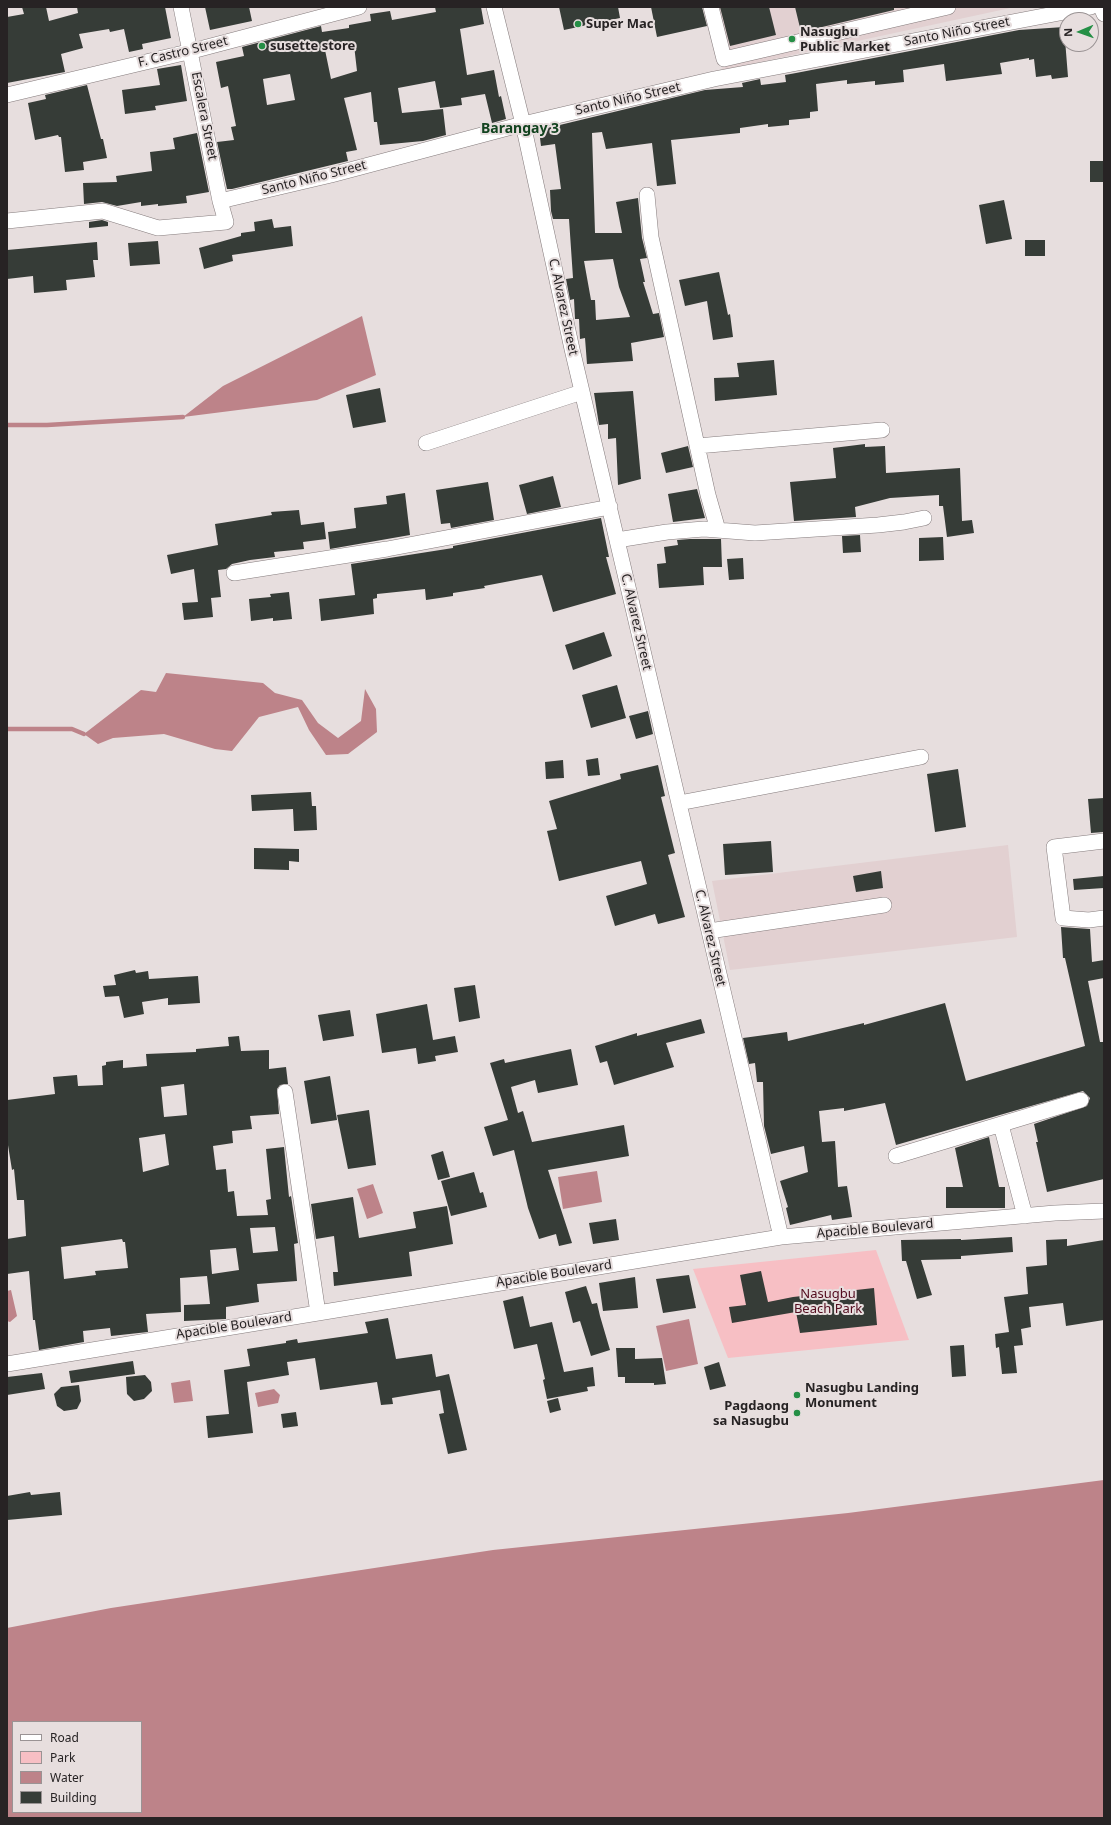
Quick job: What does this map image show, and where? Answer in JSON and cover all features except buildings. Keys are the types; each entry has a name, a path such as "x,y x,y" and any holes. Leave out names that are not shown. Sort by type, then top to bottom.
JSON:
{"street":[{"name":"Escalera Street","path":"181,7 192,51 220,201"},
{"name":"F. Castro Street","path":"7,95 192,51 359,7"},
{"name":"C. Alvarez Street","path":"494,7 523,124 582,392 781,1238"},
{"path":"711,7 724,59 948,7"},
{"name":"Santo Niño Street","path":"220,201 331,175 523,124 714,79 1091,7"},
{"path":"1101,7 1104,14"},
{"path":"647,195 651,237 697,446 718,530"},
{"path":"7,221 103,211 158,228 226,222 220,201"},
{"path":"426,443 582,392"},
{"path":"697,446 882,430"},
{"path":"234,572 387,549 610,507"},
{"path":"617,540 667,532 704,529 755,533 878,525 924,518"},
{"path":"679,803 921,757"},
{"path":"1104,841 1054,846 1063,918 1088,920 1104,918"},
{"path":"709,931 884,905"},
{"path":"285,1092 318,1313"},
{"path":"896,1156 1081,1100"},
{"path":"1001,1124 1025,1216"},
{"name":"Apacible Boulevard","path":"7,1364 781,1238 1025,1216 1104,1211"}],"shaded area":[{"name":"Nasugbu Public Market","path":"706,7 1015,7 723,70"},
{"path":"1008,845 1017,937 730,970 712,881"}],"green space":[{"name":"Nasugbu Beach Park","path":"876,1250 909,1340 728,1358 693,1269"}],"water":[{"path":"362,316 376,375 317,400 183,417 223,386"},
{"path":"166,673 263,683 275,693 302,700 318,723 338,738 361,721 365,689 376,709 377,732 348,754 326,755 309,730 298,707 259,717 232,751 215,749 164,734 113,738 98,744 84,734 141,690 156,692"},
{"path":"597,1171 602,1202 563,1209 558,1177"},
{"path":"373,1184 383,1213 367,1219 357,1189"},
{"path":"11,1290 17,1316 10,1322 7,1321 7,1291"},
{"path":"689,1319 698,1364 666,1371 656,1326"},
{"path":"190,1380 193,1401 174,1403 171,1383"},
{"path":"274,1389 280,1395 278,1403 258,1407 255,1393"},
{"path":"1104,1480 1104,1818 7,1818 7,1628 111,1608 493,1550 848,1513"}],"waterway":[{"path":"7,425 47,425 183,417"},
{"path":"7,729 72,729 84,734"}],"place":[{"name":"Super Mac","path":"578,24"},
{"name":"Nasugbu Public Market","path":"792,39"},
{"name":"susette store","path":"262,46"},
{"name":"Nasugbu Landing Monument","path":"797,1395"},
{"name":"Pagdaong sa Nasugbu","path":"797,1413"}],"district":[{"name":"Barangay 3","path":"520,129"}]}
